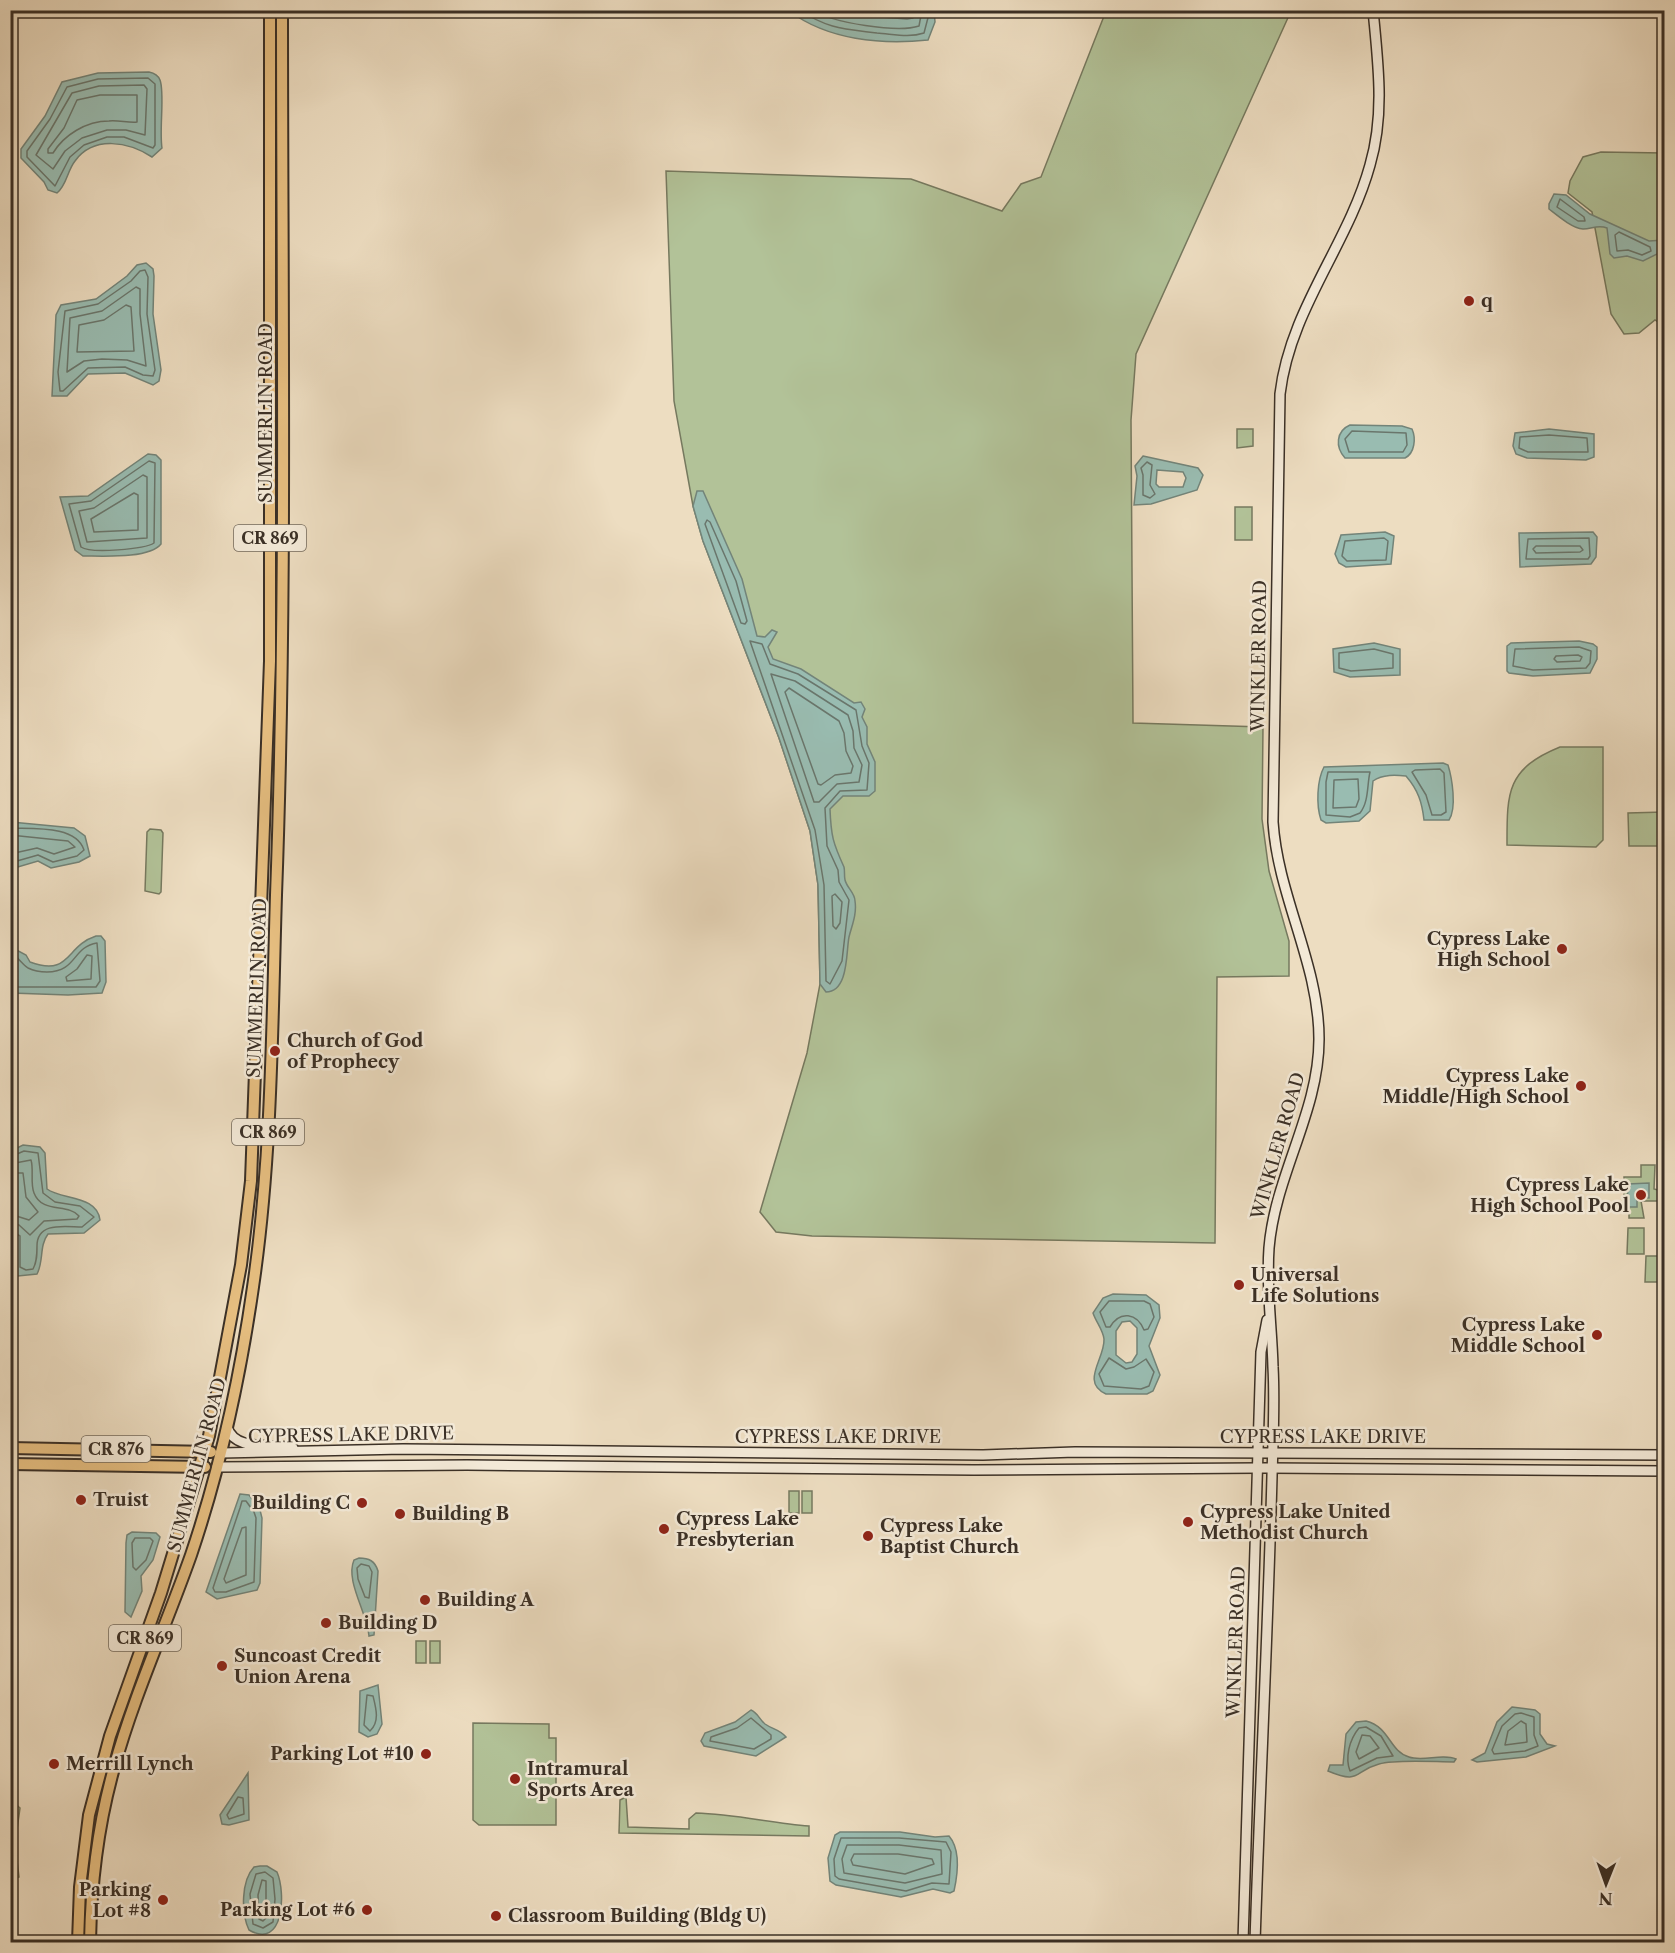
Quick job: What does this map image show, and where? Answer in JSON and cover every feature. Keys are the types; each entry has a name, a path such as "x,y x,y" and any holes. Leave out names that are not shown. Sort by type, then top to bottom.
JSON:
{"main road":[{"name":"SUMMERLIN ROAD","path":"78,1942 80,1887 89,1815 110,1736 146,1636 201,1467 221,1381 241,1265 254,1136 270,661 270,10"},
{"name":"SUMMERLIN ROAD","path":"90,1942 92,1887 100,1826 114,1768 176,1599 227,1427 255,1275 265,1180 282,681 282,10"},
{"name":"WINKLER ROAD","path":"1255,1942 1274,1370 1268,1260 1273,1221 1313,1095 1319,1039 1314,986 1281,876 1273,822 1280,394 1294,334 1360,195 1374,150 1379,120 1380,88 1373,10"},
{"name":"WINKLER ROAD","path":"1243,1942 1261,1352 1269,1308"},
{"path":"227,1427 231,1437 238,1443 276,1444 307,1452"},
{"name":"CYPRESS LAKE DRIVE","path":"12,1448 220,1453 414,1449 965,1455 1259,1453 1665,1455"},
{"name":"CYPRESS LAKE DRIVE","path":"10,1464 201,1467 476,1465 963,1470 1272,1468 1665,1471"},
{"path":"1253,1630 1258,1631 1259,1636 1260,1670 1263,1684"},
{"path":"133,1712 132,1698 144,1658 146,1636"}],"green space":[{"path":"1106,11 1291,11 1136,354 1131,420 1133,723 1263,727 1262,819 1269,871 1289,941 1289,976 1217,977 1215,1243 812,1236 776,1232 760,1212 807,1053 820,984 818,885 810,831 779,738 703,541 693,506 674,401 666,171 911,179 1002,211 1021,184 1041,177"},
{"path":"1601,152 1664,153 1664,326 1655,320 1639,333 1624,334 1611,314 1592,212 1568,193 1570,181 1583,157"},
{"path":"1237,429 1253,429 1253,446 1237,448"},
{"path":"1235,507 1252,507 1252,540 1235,540"},
{"path":"1560,747 1603,747 1603,840 1596,847 1507,845 1508,811 1513,785 1529,764"},
{"path":"1664,812 1664,846 1629,846 1628,813"},
{"path":"150,829 161,830 163,833 161,892 159,894 145,891 147,832"},
{"name":"Cypress Lake High School Pool","path":"1641,1165 1655,1165 1654,1189 1658,1190 1658,1201 1641,1201 1644,1218 1629,1218 1629,1213 1624,1213 1624,1177 1641,1177"},
{"path":"1628,1228 1644,1228 1644,1254 1627,1254"},
{"path":"1646,1256 1662,1256 1661,1282 1645,1282"},
{"path":"789,1491 799,1491 799,1513 789,1513"},
{"path":"802,1491 812,1491 812,1513 802,1513"},
{"path":"416,1641 426,1641 426,1663 416,1663"},
{"path":"430,1641 440,1641 440,1663 430,1663"},
{"name":"Intramural Sports Area","path":"473,1723 549,1724 549,1738 556,1738 556,1825 479,1825 473,1820"},
{"path":"626,1797 628,1827 689,1829 689,1819 696,1813 809,1826 809,1836 619,1833 620,1800"},
{"path":"10,1799 20,1808 15,1844 19,1877 11,1880"}],"water":[{"path":"934,10 935,22 928,40 892,42 838,34 804,21 789,11"},
{"path":"149,72 160,80 162,148 152,157 123,145 102,144 92,147 75,161 57,193 48,190 44,182 21,158 21,149 45,116 62,82 98,73"},
{"path":"1554,194 1566,195 1590,214 1649,241 1664,240 1664,254 1659,253 1643,261 1627,256 1614,258 1610,254 1607,228 1583,229 1565,221 1549,209"},
{"path":"146,263 153,269 154,276 153,314 161,370 159,381 153,385 125,373 88,374 67,396 52,396 56,315 61,305 96,299 127,276 137,265"},
{"path":"1350,425 1402,426 1412,429 1413,449 1405,458 1345,458 1338,440 1342,431"},
{"path":"1549,429 1594,434 1594,457 1586,460 1527,458 1516,454 1513,446 1515,433"},
{"path":"148,454 156,455 161,460 161,544 155,549 136,554 83,556 75,550 60,497 88,496"},
{"path":"1143,456 1198,468 1203,475 1197,490 1151,504 1134,505 1137,476 1135,466","holes":["1157,470 1183,472 1186,478 1183,487 1159,487 1156,484"]},
{"path":"697,491 703,491 742,579 757,636 765,637 772,630 777,632 768,647 773,659 801,669 854,703 861,702 865,709 862,717 867,727 867,744 875,762 875,791 869,796 843,796 830,809 833,839 844,867 847,886 855,898 855,906 843,978 833,990 826,992 820,984 818,885 810,831 779,738 703,541 693,506"},
{"path":"1385,532 1394,536 1391,564 1346,567 1339,563 1335,554 1341,535"},
{"path":"1593,532 1597,537 1596,557 1591,564 1520,567 1519,533"},
{"path":"1579,641 1597,647 1597,659 1590,673 1533,676 1507,671 1507,646 1511,643"},
{"path":"1374,643 1400,649 1400,675 1350,677 1334,672 1333,649"},
{"path":"1443,763 1448,765 1452,785 1453,808 1449,820 1424,820 1421,802 1414,786 1406,776 1394,775 1373,781 1370,811 1359,821 1326,823 1321,820 1318,793 1324,767"},
{"path":"11,822 74,828 85,836 90,856 79,862 51,868 38,861 11,869"},
{"path":"96,936 101,936 105,941 106,982 102,993 68,995 11,993 11,947 26,955 30,962 53,966 61,963 78,946"},
{"path":"23,1145 40,1147 45,1153 47,1189 93,1206 100,1220 84,1233 48,1234 43,1243 37,1274 18,1276 14,1268 15,1238 10,1234 11,1161 13,1150"},
{"path":"1649,1183 1649,1198 1637,1197 1637,1207 1627,1207 1628,1184"},
{"path":"1113,1294 1146,1295 1159,1305 1160,1318 1149,1346 1160,1375 1153,1391 1147,1394 1106,1394 1098,1389 1095,1383 1094,1377 1104,1339 1093,1313 1103,1298","holes":["1130,1321 1137,1328 1137,1354 1132,1362 1126,1363 1116,1355 1116,1331 1122,1322"]},
{"path":"240,1494 249,1495 260,1510 262,1518 260,1583 257,1590 217,1599 206,1592"},
{"path":"132,1532 156,1533 160,1537 153,1560 141,1576 142,1591 131,1617 125,1612 126,1543 127,1535"},
{"path":"359,1558 371,1561 378,1571 374,1635 369,1636 352,1577 354,1560"},
{"path":"378,1685 382,1724 377,1734 368,1737 359,1732 360,1691"},
{"path":"1512,1707 1535,1710 1540,1714 1540,1734 1547,1744 1555,1746 1526,1757 1477,1762 1472,1760 1485,1753 1497,1722"},
{"path":"751,1710 765,1724 786,1737 756,1756 704,1746 701,1741 705,1733 735,1722"},
{"path":"1366,1721 1380,1728 1397,1750 1409,1757 1456,1759 1454,1762 1386,1762 1352,1777 1328,1771 1330,1765 1343,1765 1346,1734 1356,1722"},
{"path":"248,1773 249,1820 229,1825 222,1824 220,1815"},
{"path":"840,1832 900,1832 935,1837 949,1836 957,1855 954,1891 950,1893 933,1889 901,1897 836,1885 830,1881 828,1858 835,1835"},
{"path":"267,1866 277,1872 281,1893 280,1916 276,1926 269,1932 261,1934 249,1930 244,1906 247,1880 254,1867"}],"place":[{"name":"q","path":"1469,301"},
{"name":"Cypress Lake High School","path":"1562,949"},
{"name":"Church of God of Prophecy","path":"275,1051"},
{"name":"Cypress Lake Middle/High School","path":"1581,1086"},
{"name":"Cypress Lake High School Pool","path":"1641,1195"},
{"name":"Universal Life Solutions","path":"1239,1285"},
{"name":"Cypress Lake Middle School","path":"1597,1335"},
{"name":"Truist","path":"81,1500"},
{"name":"Building C","path":"362,1503"},
{"name":"Building B","path":"400,1514"},
{"name":"Cypress Lake United Methodist Church","path":"1188,1522"},
{"name":"Cypress Lake Presbyterian","path":"664,1529"},
{"name":"Cypress Lake Baptist Church","path":"868,1536"},
{"name":"Building A","path":"425,1600"},
{"name":"Building D","path":"326,1623"},
{"name":"Suncoast Credit Union Arena","path":"222,1666"},
{"name":"Parking Lot #10","path":"426,1754"},
{"name":"Merrill Lynch","path":"54,1764"},
{"name":"Intramural Sports Area","path":"515,1779"},
{"name":"Parking Lot #8","path":"163,1900"},
{"name":"Parking Lot #6","path":"367,1910"},
{"name":"Classroom Building (Bldg U)","path":"496,1916"}]}
